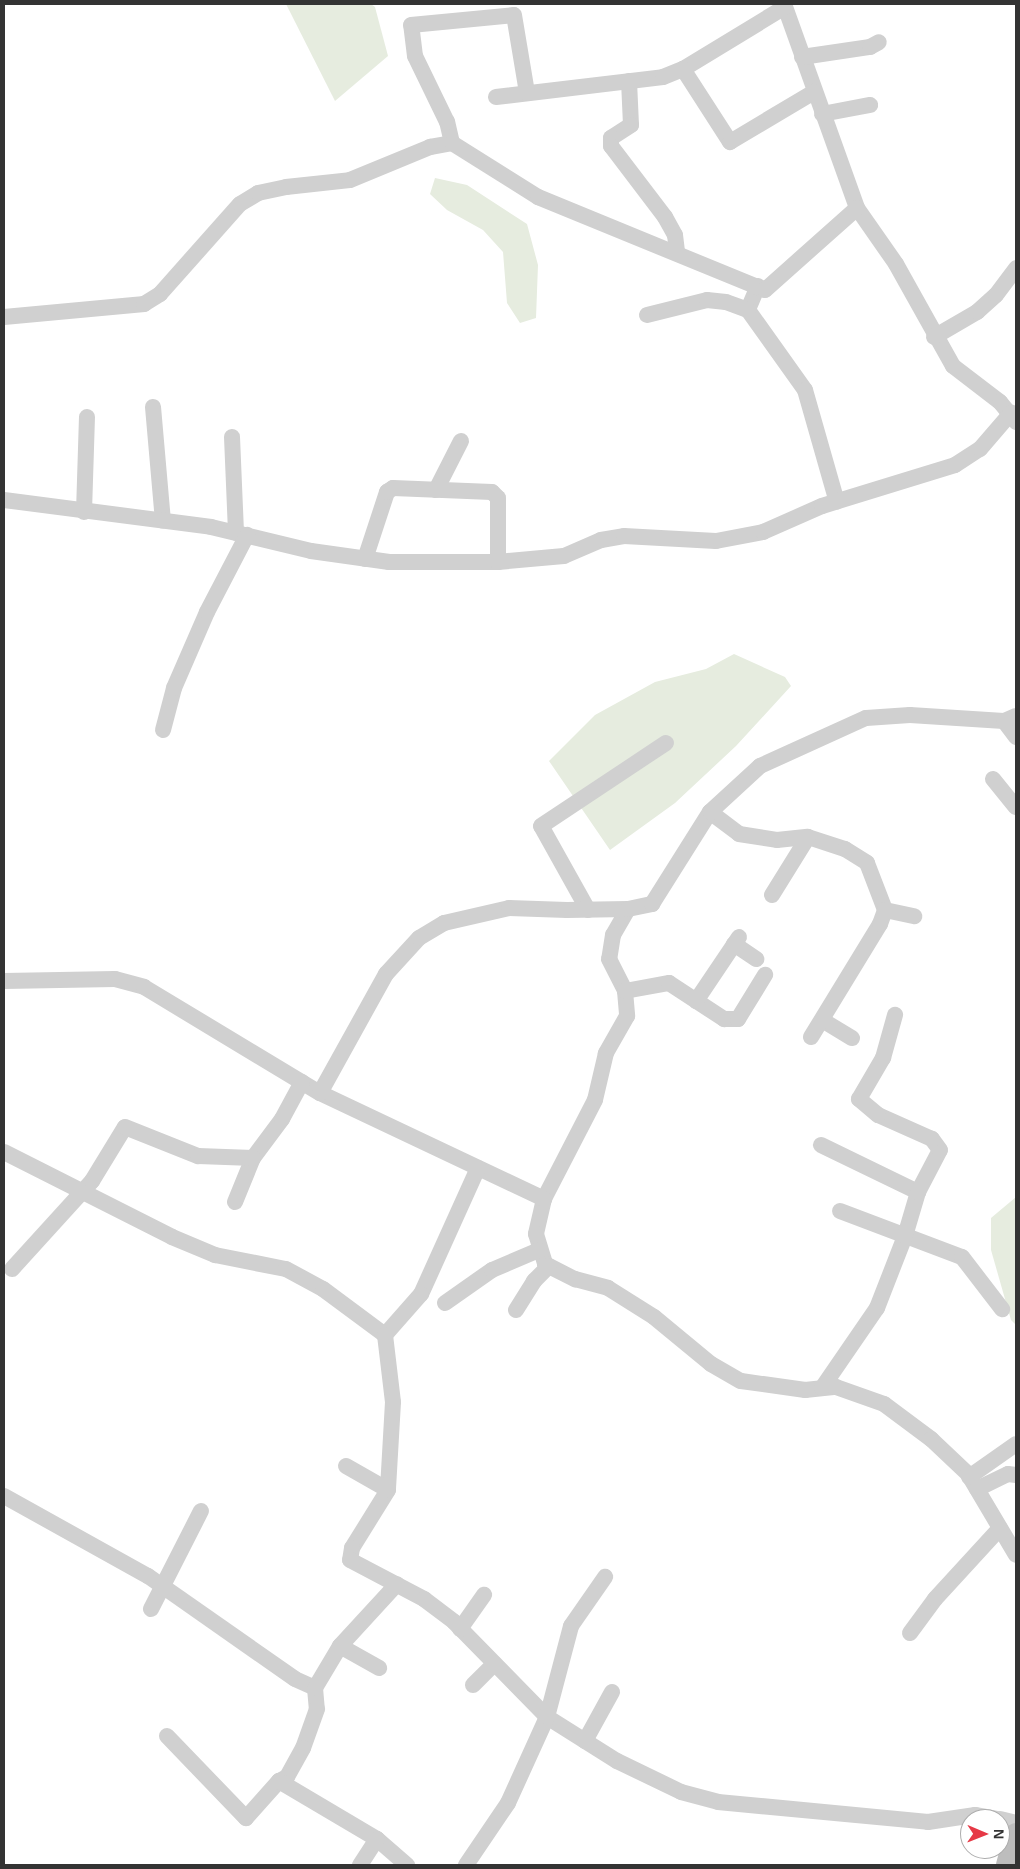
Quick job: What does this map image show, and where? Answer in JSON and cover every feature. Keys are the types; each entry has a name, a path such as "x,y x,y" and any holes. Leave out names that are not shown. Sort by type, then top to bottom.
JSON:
{"main road":[{"path":"1008,1865 1016,1835"}],"street":[{"path":"4,500 162,521 242,534 365,559 390,562 498,562 564,556 601,540 624,536 678,541 735,537 763,532 837,502 955,465 980,449 1014,417 953,366 934,337 896,264 857,208 784,6 683,69 663,76 496,97"},
{"path":"452,144 447,122 415,56 411,26 514,15 527,93"},
{"path":"802,57 870,47 879,42"},
{"path":"683,69 730,142 814,92"},
{"path":"629,81 631,125 611,138 610,146 665,217 675,235 677,252"},
{"path":"822,114 870,105"},
{"path":"4,317 144,304 160,294 240,204 258,193 286,187 350,180 430,147 452,144 538,197 677,252 765,290 857,208"},
{"path":"934,337 978,312 996,295 1016,268"},
{"path":"748,310 758,286"},
{"path":"647,314 707,300 726,302 748,310 805,390 837,502"},
{"path":"153,407 162,521"},
{"path":"84,512 87,416"},
{"path":"163,730 174,688 242,534 232,438"},
{"path":"436,490 461,441"},
{"path":"365,559 387,492 393,488 492,492 498,498 498,562"},
{"path":"320,1093 386,974 419,938 444,923 508,908 588,910 628,908 652,904 710,812 760,766 866,718 910,715 1010,718 1016,737"},
{"path":"588,910 541,826 666,743"},
{"path":"993,779 1015,803"},
{"path":"710,812 739,834 777,840 808,837 845,848 867,863 885,910 880,924 811,1037"},
{"path":"772,895 808,837"},
{"path":"628,908 613,935 609,958 626,991 627,1016 606,1053 595,1100 544,1199 536,1234 539,1250 549,1266 575,1279 608,1288 654,1317 711,1364 741,1381 775,1388 836,1387 856,1391 884,1404 931,1439 973,1483 1016,1556"},
{"path":"885,910 914,916"},
{"path":"696,1000 737,940 756,959"},
{"path":"626,991 669,983 724,1019 738,1019 765,975"},
{"path":"4,981 115,979 144,987 320,1093 544,1199"},
{"path":"822,1388 877,1308 905,1236 918,1192 940,1150 932,1139 878,1115 859,1099 883,1058 895,1015"},
{"path":"822,1020 852,1038"},
{"path":"235,1202 253,1158 282,1119 302,1082"},
{"path":"12,1269 82,1192 125,1127 198,1156 253,1158"},
{"path":"821,1145 918,1192"},
{"path":"4,1152 82,1192 215,1255 286,1269 323,1289 385,1335 393,1402 388,1490 352,1548 350,1560 424,1599 460,1629 546,1717 585,1741 681,1792 718,1802 928,1822 960,1817"},
{"path":"385,1335 422,1294 478,1168"},
{"path":"840,1211 962,1257 1002,1309"},
{"path":"445,1303 492,1270 539,1250"},
{"path":"516,1310 534,1281 549,1266"},
{"path":"973,1483 1016,1444"},
{"path":"346,1466 388,1490"},
{"path":"973,1483 1008,1474 1016,1475"},
{"path":"4,1496 164,1587 295,1679 315,1688"},
{"path":"151,1609 164,1587 201,1511"},
{"path":"910,1633 934,1599 1000,1528"},
{"path":"466,1865 508,1803 546,1717 571,1626 605,1577"},
{"path":"167,1736 246,1818 280,1781 287,1777 303,1748 317,1709 315,1688 340,1646 397,1584"},
{"path":"460,1629 484,1595"},
{"path":"340,1646 379,1668"},
{"path":"473,1685 494,1664"},
{"path":"585,1741 612,1692"},
{"path":"280,1781 377,1839 407,1865"},
{"path":"360,1865 377,1839"}],"shaded area":[{"path":"286,4 371,4 375,7 388,56 335,101"},
{"path":"435,178 467,185 527,224 538,265 536,318 520,323 507,303 503,252 483,230 447,210 430,194"},
{"path":"734,654 785,677 791,686 736,746 675,803 610,850 549,761 595,715 655,682 706,669"},
{"path":"1016,1197 1016,1325 1011,1320 991,1250 991,1218"}]}
